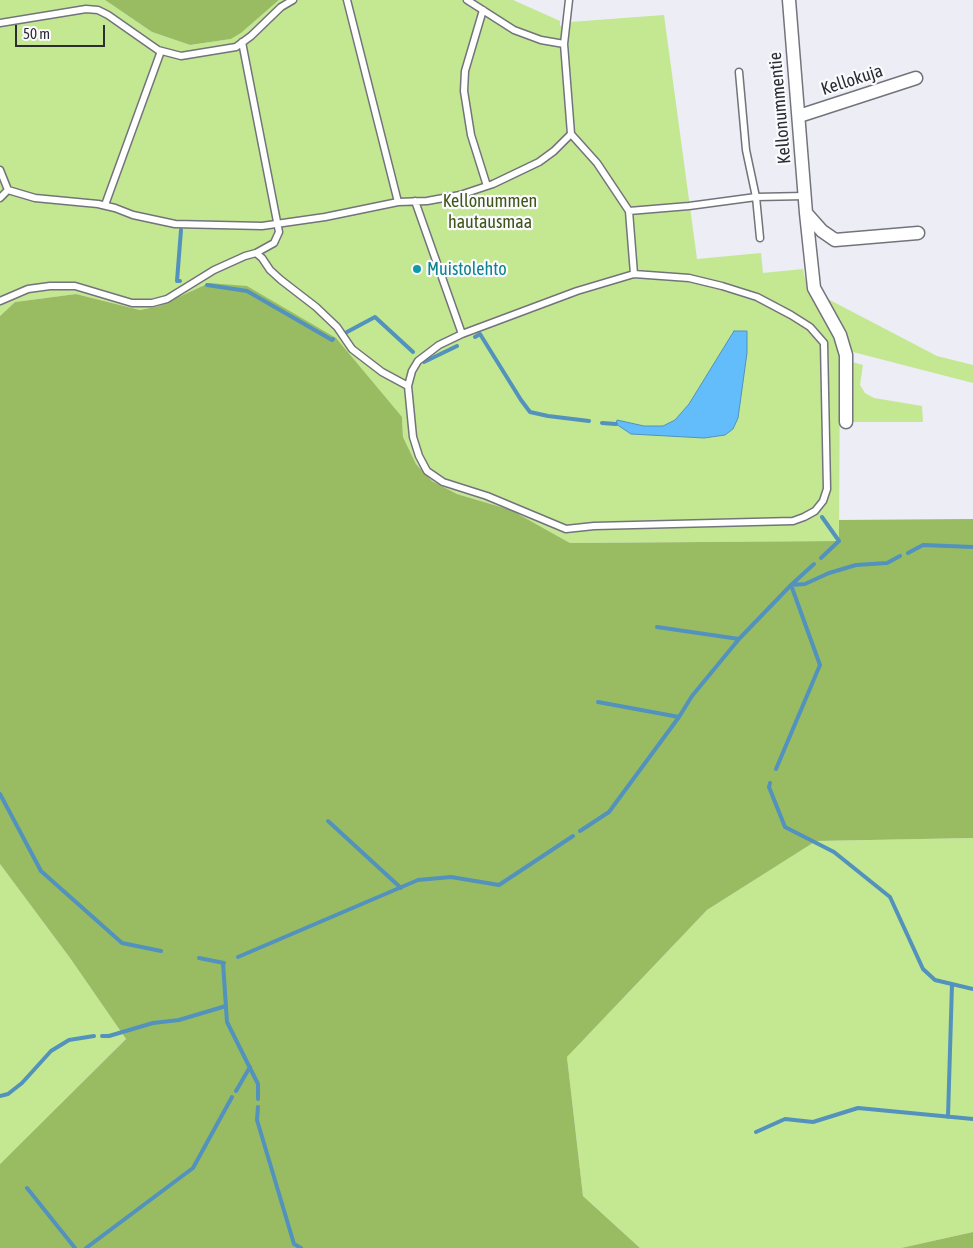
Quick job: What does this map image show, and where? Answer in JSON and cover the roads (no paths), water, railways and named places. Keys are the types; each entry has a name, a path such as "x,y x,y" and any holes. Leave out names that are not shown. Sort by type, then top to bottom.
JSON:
{"street":[{"name":"Kellonummentie","path":"789,0 814,288 840,335 846,355 846,422"},
{"name":"Kellokuja","path":"799,116 916,78"},
{"path":"806,213 822,231 835,240 918,233"}],"lane":[{"path":"0,23 86,9 98,10 108,14 144,41 161,51 181,56 236,47 251,36 281,7 293,0"},
{"path":"347,0 398,202"},
{"path":"467,0 514,30 541,40 564,44"},
{"path":"569,0 564,44 571,134 597,164 629,210 634,274"},
{"path":"483,10 465,71 464,91 471,135 486,186"},
{"path":"0,301 28,289 50,286 75,286 132,303 152,303 167,299 222,266 256,253 274,243 279,232 278,224 242,42"},
{"path":"105,205 161,51"},
{"path":"739,72 746,150 756,197 760,238"},
{"path":"8,190 35,198 105,205 133,215 175,224 262,226 325,217 398,202 460,195 486,186 539,162 571,134"},
{"path":"0,170 8,190"},
{"path":"0,198 8,190"},
{"path":"629,210 689,206 756,197 805,196"},
{"path":"416,201 462,334"},
{"path":"256,253 270,270 316,307 337,327 352,349 382,372 408,386"},
{"path":"634,274 689,278 722,286 757,298 791,315 810,328 824,343 827,488 823,501 815,511 793,521 594,526 566,529 487,496 443,482 427,471 412,437 408,386 412,371 418,361 439,345 462,334 577,291 634,274"}],"water":[{"path":"734,331 747,331 747,353 738,418 733,429 725,435 704,438 631,434 616,424 617,420 644,426 663,426 675,420 689,404"}],"waterway":[{"path":"180,281 177,281 181,230"},
{"path":"207,285 247,291 333,339"},
{"path":"347,332 375,317 413,352"},
{"path":"475,337 480,334 530,412 589,421"},
{"path":"424,362 457,346"},
{"path":"602,423 616,424"},
{"path":"821,558 839,541 822,517"},
{"path":"908,553 923,545 973,547"},
{"path":"580,831 609,812 679,717 692,696 739,639 791,585 805,584 829,573 856,565 887,563 900,556"},
{"path":"776,769 820,665 791,585 814,564"},
{"path":"657,627 739,639"},
{"path":"598,702 679,717"},
{"path":"770,783 769,787 785,827 834,852 890,897 923,969 935,980 973,989"},
{"path":"0,794 41,871 122,943 161,951"},
{"path":"328,821 401,888"},
{"path":"238,957 418,880 451,877 499,885 573,836"},
{"path":"199,958 224,963"},
{"path":"223,963 227,1022 258,1084 258,1099"},
{"path":"948,1117 952,984"},
{"path":"102,1036 109,1036 153,1023 179,1020 226,1006"},
{"path":"0,1096 8,1094 22,1083 51,1051 69,1040 94,1036"},
{"path":"236,1091 250,1067"},
{"path":"86,1248 193,1168 232,1097"},
{"path":"258,1107 257,1120 294,1244 301,1248"},
{"path":"756,1132 785,1119 813,1122 858,1108 973,1119"},
{"path":"27,1188 75,1248"}],"place":[{"name":"Muistolehto","path":"417,269"}],"park label":[{"name":"Kellonummen hautausmaa","path":"490,211"}]}
